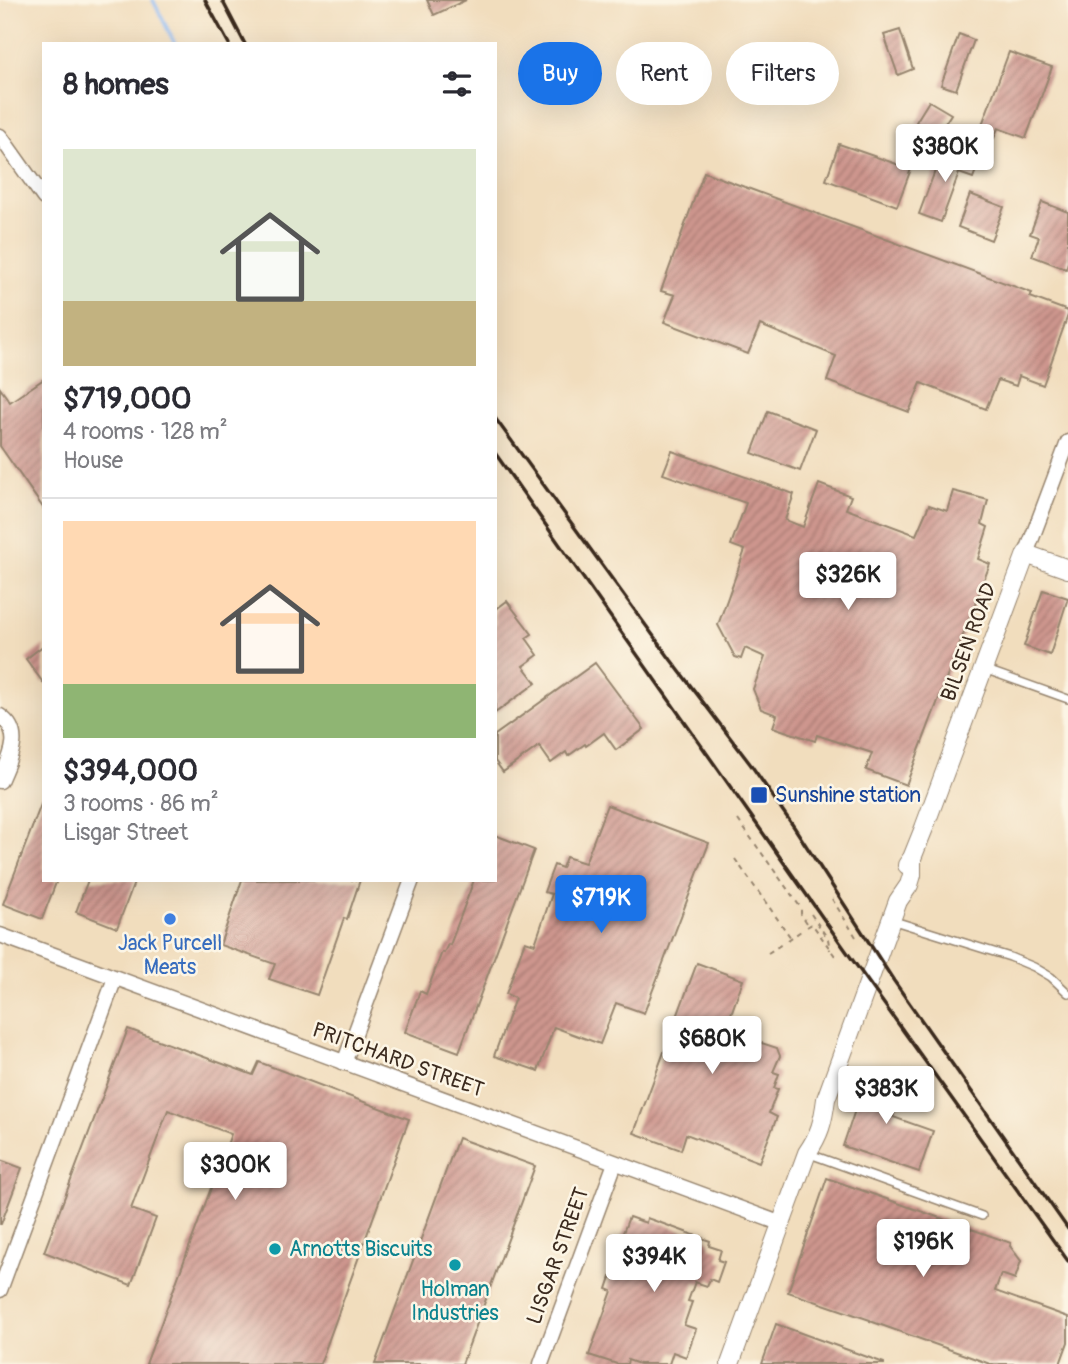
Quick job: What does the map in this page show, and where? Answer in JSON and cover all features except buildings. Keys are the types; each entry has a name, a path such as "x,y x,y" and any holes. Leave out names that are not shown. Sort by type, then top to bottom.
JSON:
{"street":[{"path":"0,136 42,195"},
{"name":"BILSEN ROAD","path":"730,1364 807,1153 818,1136 826,1099 890,919 909,885 912,858 1068,442"},
{"path":"1026,554 1068,569"},
{"path":"0,716 14,731 12,751 0,781"},
{"path":"344,1063 411,882"},
{"name":"PRITCHARD STREET","path":"0,936 782,1224"},
{"path":"0,1290 115,978"},
{"name":"LISGAR STREET","path":"541,1364 615,1163"}],"lane":[{"path":"984,668 1068,699"},
{"path":"890,919 1010,957 1051,977 1068,993"},
{"path":"807,1153 982,1216"}],"path":[{"path":"738,820 801,908 808,927 812,924 835,956"},
{"path":"735,859 790,939 801,932"},
{"path":"832,899 856,937"},
{"path":"811,914 828,939 830,951"},
{"path":"768,953 782,944"}],"waterway":[{"path":"153,0 174,42"}],"railway":[{"path":"205,0 228,42"},
{"path":"222,0 244,42"},
{"path":"497,421 751,765 894,981 1068,1229"},
{"path":"497,456 1068,1261"}],"place":[{"name":"Sunshine station","path":"759,795"},
{"name":"Jack Purcell Meats","path":"170,919"},
{"name":"Arnotts Biscuits","path":"275,1249"},
{"name":"Holman Industries","path":"455,1265"}]}
